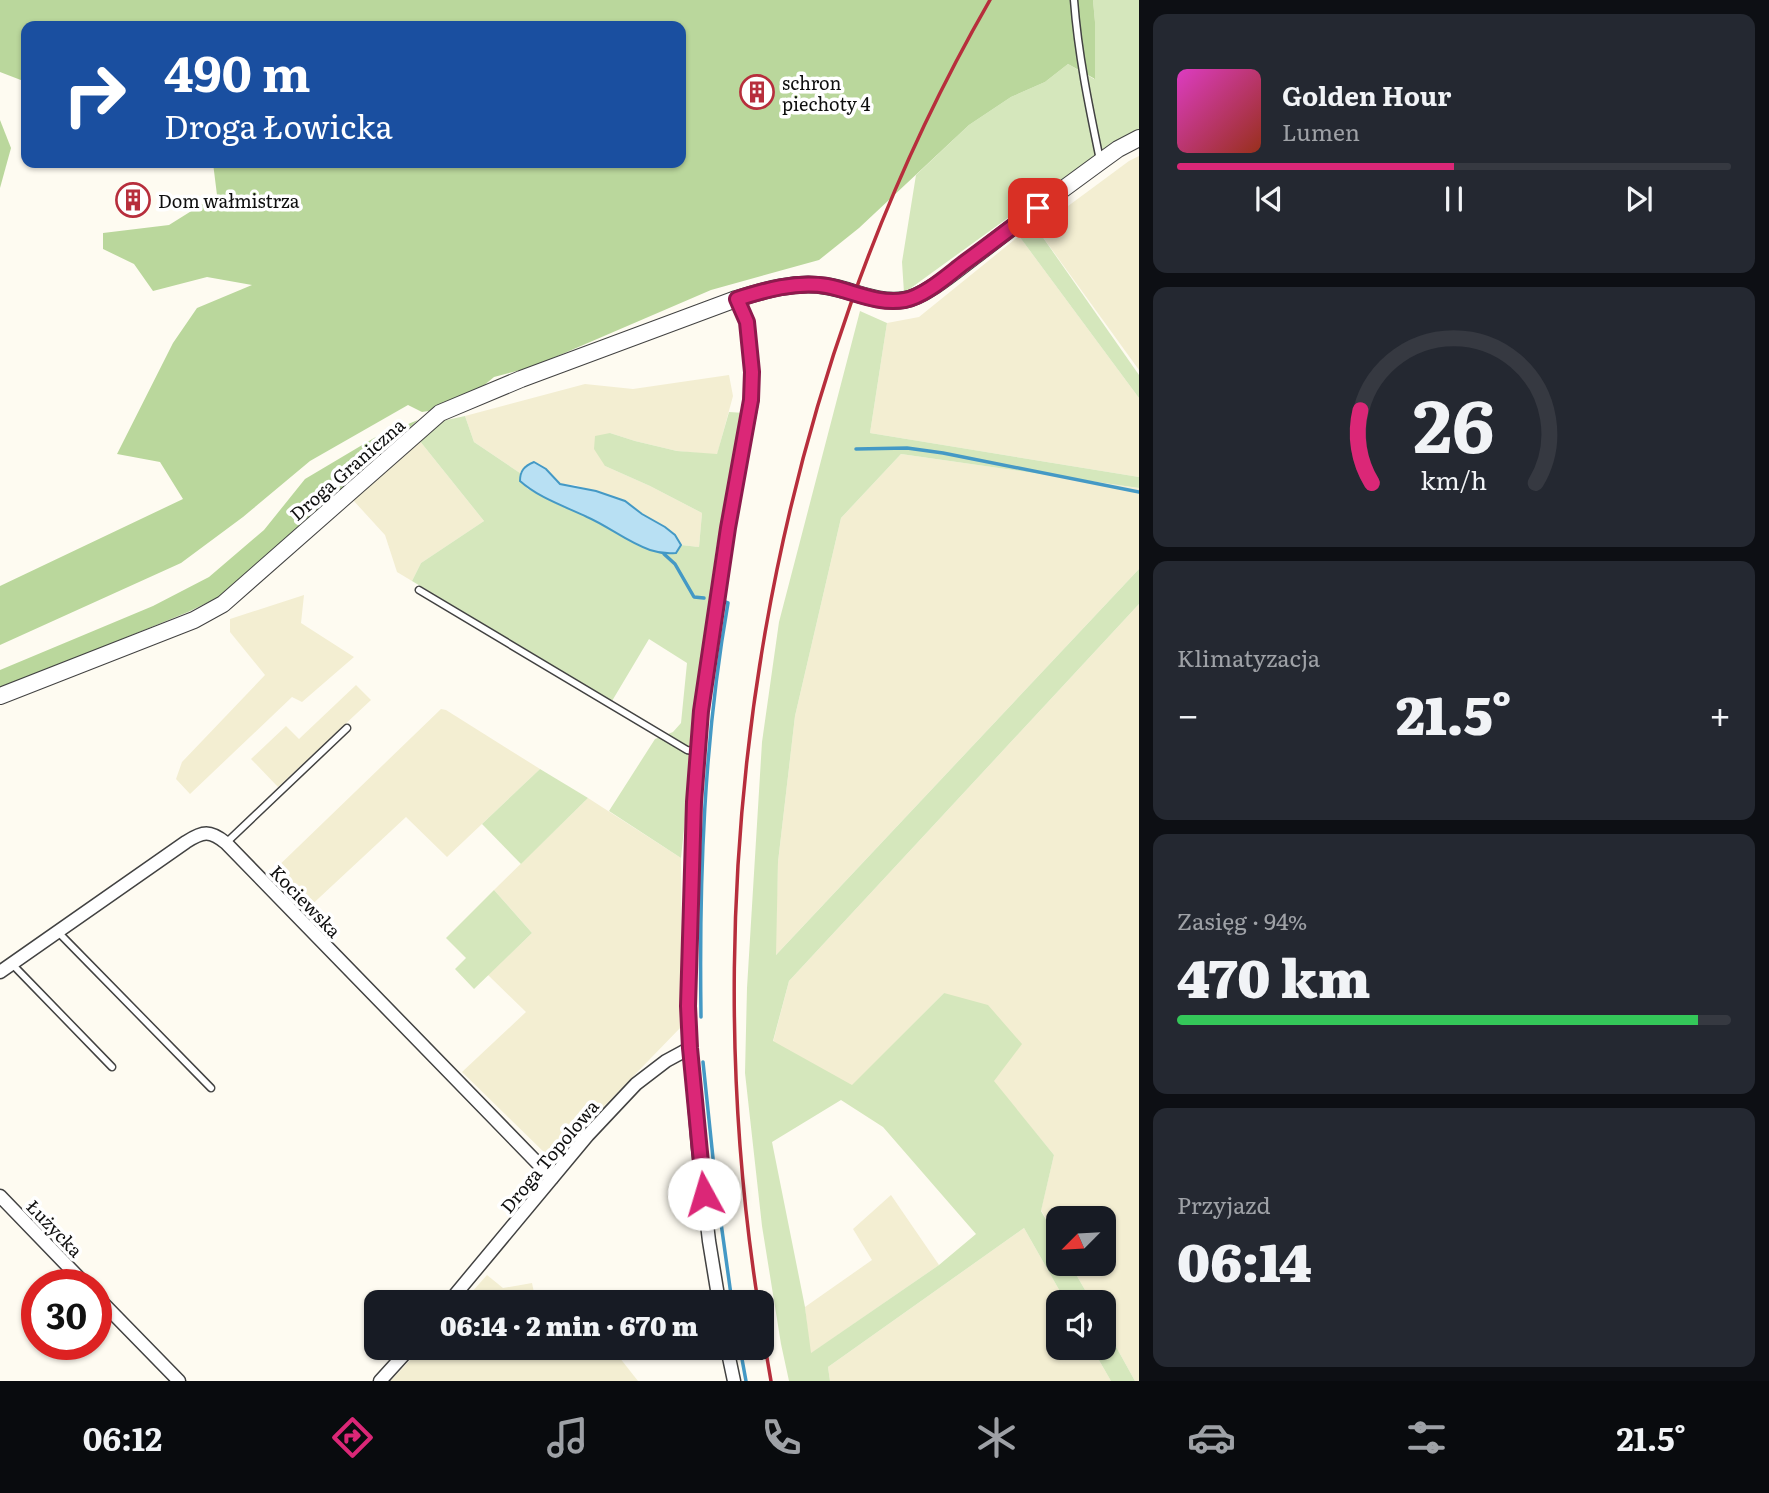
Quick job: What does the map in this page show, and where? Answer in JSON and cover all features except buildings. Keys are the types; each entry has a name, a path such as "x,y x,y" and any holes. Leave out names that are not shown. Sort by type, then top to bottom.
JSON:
{"street":[{"name":"Droga Graniczna","path":"0,696 194,620 223,604 440,413 521,379 737,299 788,285 824,285 889,302 908,300 938,283 1118,149 1139,138"},
{"path":"717,1290 707,1227 690,1048 688,985 694,802 701,711 728,528 751,400 752,372 747,322 737,299"},
{"path":"0,972 195,836 213,834 226,843"},
{"name":"Kociewska","path":"226,843 552,1178"},
{"name":"Droga Topolowa","path":"459,1290 587,1135 636,1084 666,1061 690,1048"},
{"name":"Łużycka","path":"0,1196 71,1269"},
{"path":"112,1312 179,1381"},
{"path":"380,1381 399,1360"},
{"path":"730,1360 734,1381"}],"lane":[{"path":"1074,0 1086,99 1100,162"},
{"path":"419,590 687,750 698,752"},
{"path":"226,843 347,728"},
{"path":"58,932 211,1088"},
{"path":"12,964 112,1067"}],"shaded area":[{"path":"1139,156 1139,370 1037,229"},
{"path":"1019,236 1139,398 1139,477 870,433 887,323 919,317"},
{"path":"729,375 733,396 717,455 677,451 610,433 605,466 702,513 699,547 681,545 675,535 665,527 625,501 575,485 560,484 546,469 526,465 520,473 474,442 465,416 585,384 633,389"},
{"path":"419,440 484,521 421,563 412,581 397,572 385,535 353,500"},
{"path":"901,454 1139,488 1139,569 775,956 778,862 795,716 841,518"},
{"path":"304,595 301,623 354,657 302,702 292,697 190,794 176,779 182,762 265,675 230,632 230,619"},
{"path":"1139,604 1139,1381 1135,1381 1116,1347 1116,1290 1085,1290 1077,1276 1116,1276 1116,1206 1046,1206 1046,1219 1041,1210 1054,1155 993,1081 944,993 852,1086 773,1042 789,981"},
{"path":"356,685 371,700 278,787 251,759 286,726 299,739"},
{"path":"441,709 540,769 447,857 406,817 305,911 269,875"},
{"path":"588,798 681,858 682,1026 552,1160 462,1072 526,1012 488,975 532,933 494,890"},
{"path":"891,1195 939,1265 810,1354 805,1307 872,1260 853,1229"},
{"path":"1024,1228 1046,1267 1046,1276 1051,1276 1059,1290 1046,1290 1046,1360 1099,1360 1111,1381 830,1381 828,1367"},
{"path":"487,1275 503,1288 532,1283 533,1290 474,1290"},
{"path":"410,1360 621,1360 638,1381 390,1381"}],"green space":[{"path":"0,0 1093,0 1095,22 1095,79 1068,64 1045,82 1011,97 969,125 859,228 819,260 711,290 532,367 494,377 459,406 422,412 408,405 310,461 243,517 181,563 0,645 0,586 183,499 160,462 117,454 173,343 197,308 252,285 207,277 153,291 134,264 103,249 103,233 169,225 217,195 214,168 686,168 686,21 21,21 21,80 0,72"},
{"path":"1093,0 1139,0 1139,132 1110,147 1031,201 904,293 902,262 916,175 969,125 1011,97 1045,82 1068,64 1094,79"},
{"path":"0,120 11,148 0,188"},
{"path":"1037,229 1139,375 1139,398 1019,236"},
{"path":"860,311 887,323 870,433 1139,477 1139,488 901,454 841,518 795,716 778,862 776,955 1139,569 1139,604 789,981 773,1041 852,1085 944,993 988,1005 1022,1044 994,1081 1054,1155 1041,1211 1046,1220 1046,1267 1024,1228 828,1367 830,1381 789,1381 762,1226 745,1073 747,988 762,742 779,622","holes":["841,1100 883,1127 976,1234 939,1265 811,1353 805,1307 772,1142"]},
{"path":"729,412 745,413 716,548 681,858 609,811 655,739 673,732 681,723 687,663 649,639 612,701 412,581 421,563 484,521 419,440 442,421 465,416 474,442 520,473 520,481 528,489 635,543 676,553 681,545 699,547 702,513 605,466 594,449 595,436 610,433 677,451 717,454"},
{"path":"418,420 219,597 0,689 0,670 153,606 209,577 264,530 305,479 374,438"},
{"path":"540,769 588,798 521,864 482,824"},
{"path":"494,890 532,933 474,989 455,969 466,958 446,938"},
{"path":"1051,1276 1077,1276 1085,1290 1059,1290"},
{"path":"1116,1347 1135,1381 1111,1381 1099,1360 1116,1360"}],"water":[{"path":"534,462 546,469 560,484 596,491 625,501 665,527 675,535 681,545 676,553 650,550 543,497 520,481 523,469"}],"waterway":[{"path":"856,449 907,448 943,453 1139,492"},
{"path":"664,554 675,564 694,597 704,598"},
{"path":"701,1017 702,861 708,758 728,603 720,600"},
{"path":"703,1062 730,1290"},
{"path":"742,1360 746,1381"}],"railway":[{"path":"757,1290 739,1136 734,968 743,800 765,632 801,466 851,304 914,149 990,0"},
{"path":"767,1360 771,1381"}],"place":[{"name":"schron piechoty 4","path":"757,92"},
{"name":"Dom wałmistrza","path":"133,200"}],"route":[{"path":"704,1194 688,1006 694,802 701,711 728,528 751,400 752,372 747,322 737,299 788,285 824,285 889,302 908,300 938,283 1038,208"}]}
